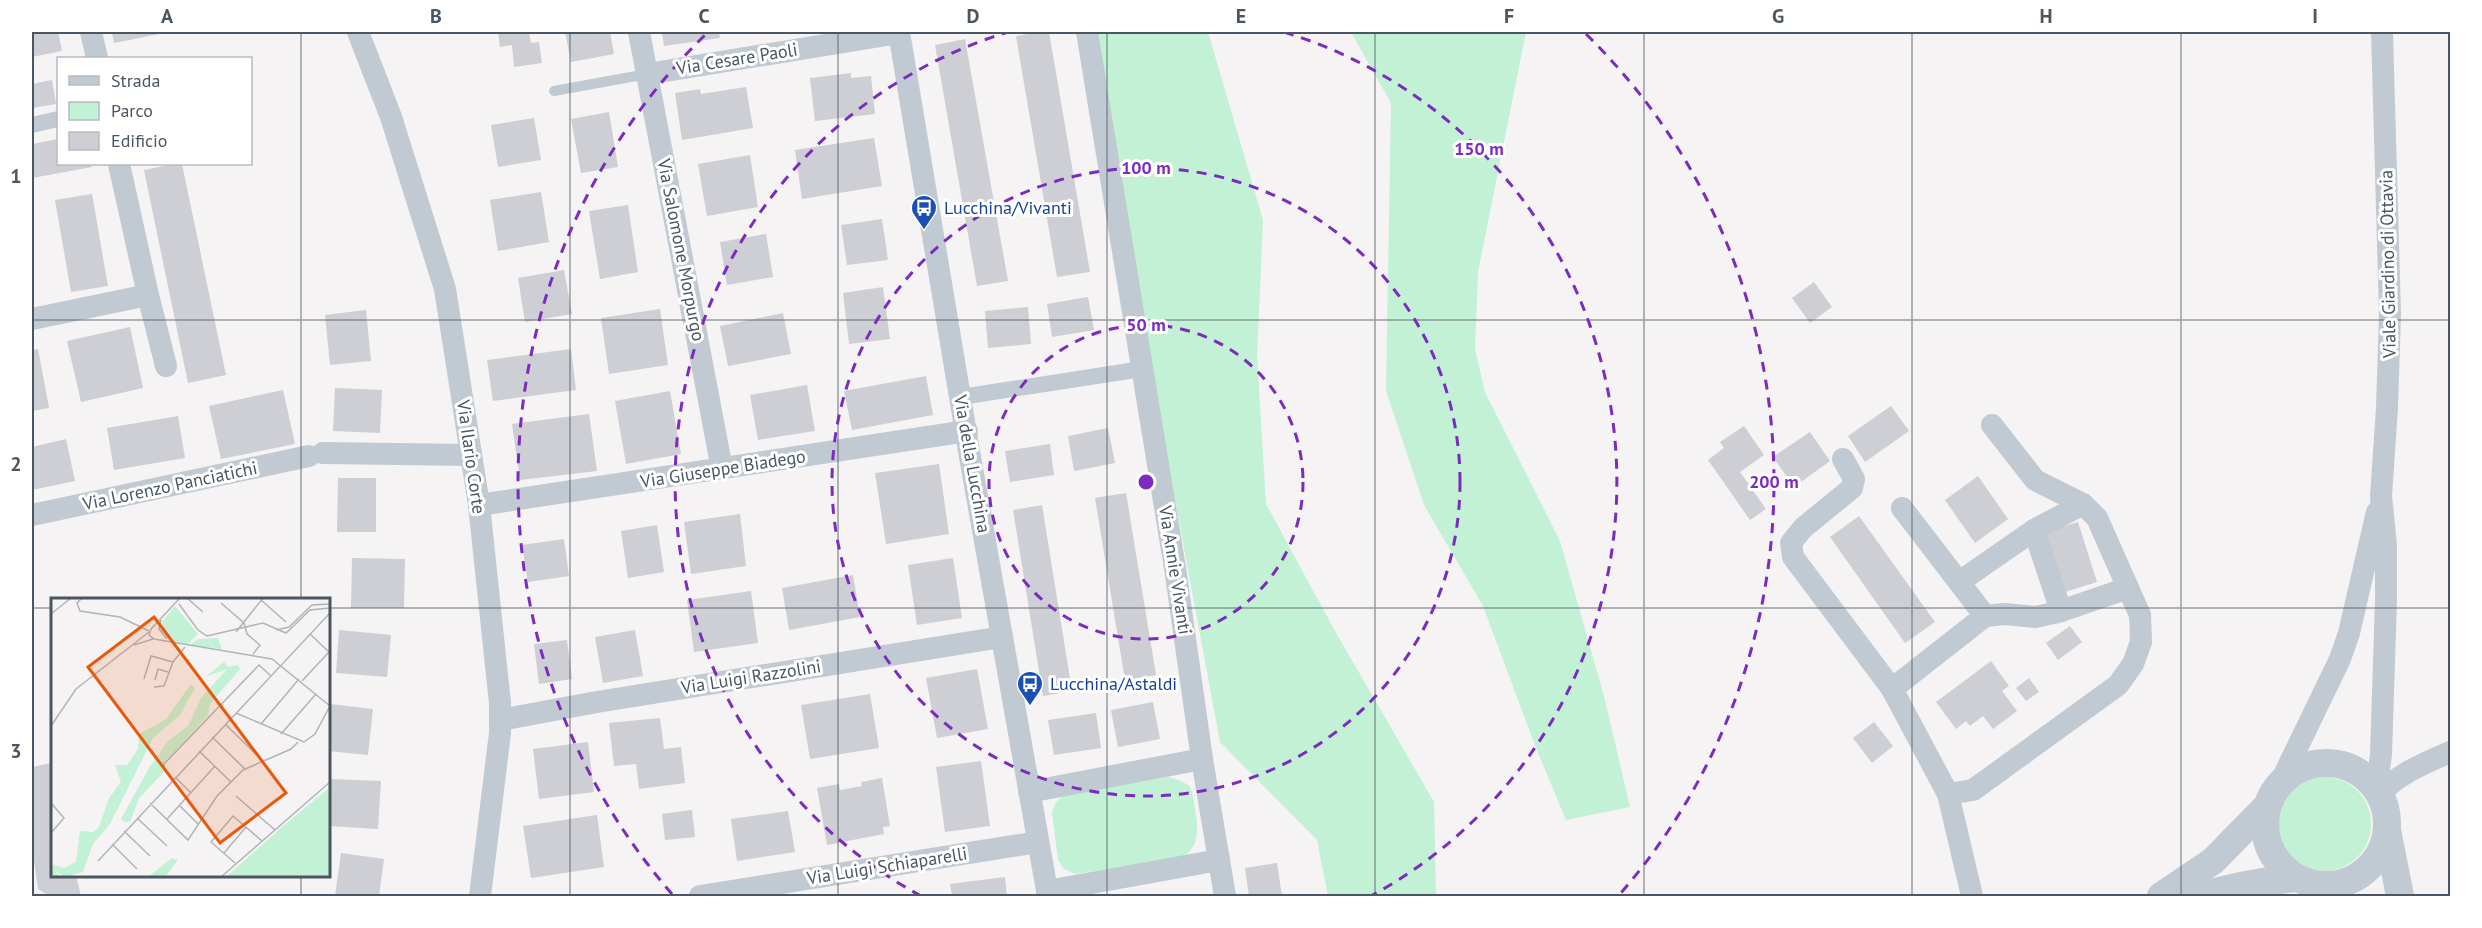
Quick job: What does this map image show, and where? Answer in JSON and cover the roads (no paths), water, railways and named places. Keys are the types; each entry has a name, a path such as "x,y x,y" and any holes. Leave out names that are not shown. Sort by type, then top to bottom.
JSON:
{"street":[{"path":"91,32 97,57"},
{"name":"Via Ilario Corte","path":"358,32 391,117 445,290 471,455 500,693 500,720 480,897"},
{"name":"Via Salomone Morpurgo","path":"639,32 722,469"},
{"name":"Via Cesare Paoli","path":"647,74 899,32"},
{"name":"Via della Lucchina","path":"899,32 1048,894"},
{"name":"Via Annie Vivanti","path":"1087,32 1175,568 1202,759 1226,897"},
{"name":"Viale Giardino di Ottavia","path":"2281,781 2340,659 2349,633 2381,496 2390,314 2382,32"},
{"path":"32,125 57,119"},
{"path":"120,165 166,366"},
{"path":"32,319 148,295"},
{"path":"961,397 1142,369"},
{"path":"1948,794 1973,790 2118,685 2133,664 2141,642 2140,615 2097,519 2083,504 2036,480 1992,425"},
{"name":"Via Giuseppe Biadego","path":"478,505 967,431"},
{"name":"Via Lorenzo Panciatichi","path":"32,515 316,455 471,455"},
{"path":"1843,459 1854,479 1852,488 1803,528 1791,543 1793,557 1892,689 1948,794 1972,897"},
{"name":"Viale Giardino di Ottavia","path":"2378,792 2386,591 2386,545 2381,496"},
{"path":"1959,582 2034,530 2083,504"},
{"path":"1902,508 1985,616"},
{"path":"2034,530 2061,611"},
{"path":"1892,689 1985,616 2005,614 2034,617 2061,611 2128,588"},
{"name":"Via Luigi Razzolini","path":"500,720 597,702 1002,637"},
{"path":"2378,792 2404,774 2451,752"},
{"path":"1029,792 1202,759"},
{"path":"2160,897 2213,861 2266,806 2281,781 2307,765 2327,763 2351,768 2363,775 2378,792 2387,817 2384,846 2370,867 2349,881 2321,887 2264,880 2238,885 2202,897"},
{"path":"2266,806 2265,833 2274,857 2321,887"},
{"path":"2387,827 2400,897"},
{"name":"Via Luigi Schiaparelli","path":"700,897 1038,842"},
{"path":"1048,894 1219,860"}],"lane":[{"path":"554,91 647,74"}],"place":[{"name":"Lucchina/Vivanti","path":"924,231"},
{"name":"Lucchina/Astaldi","path":"1030,707"}]}
